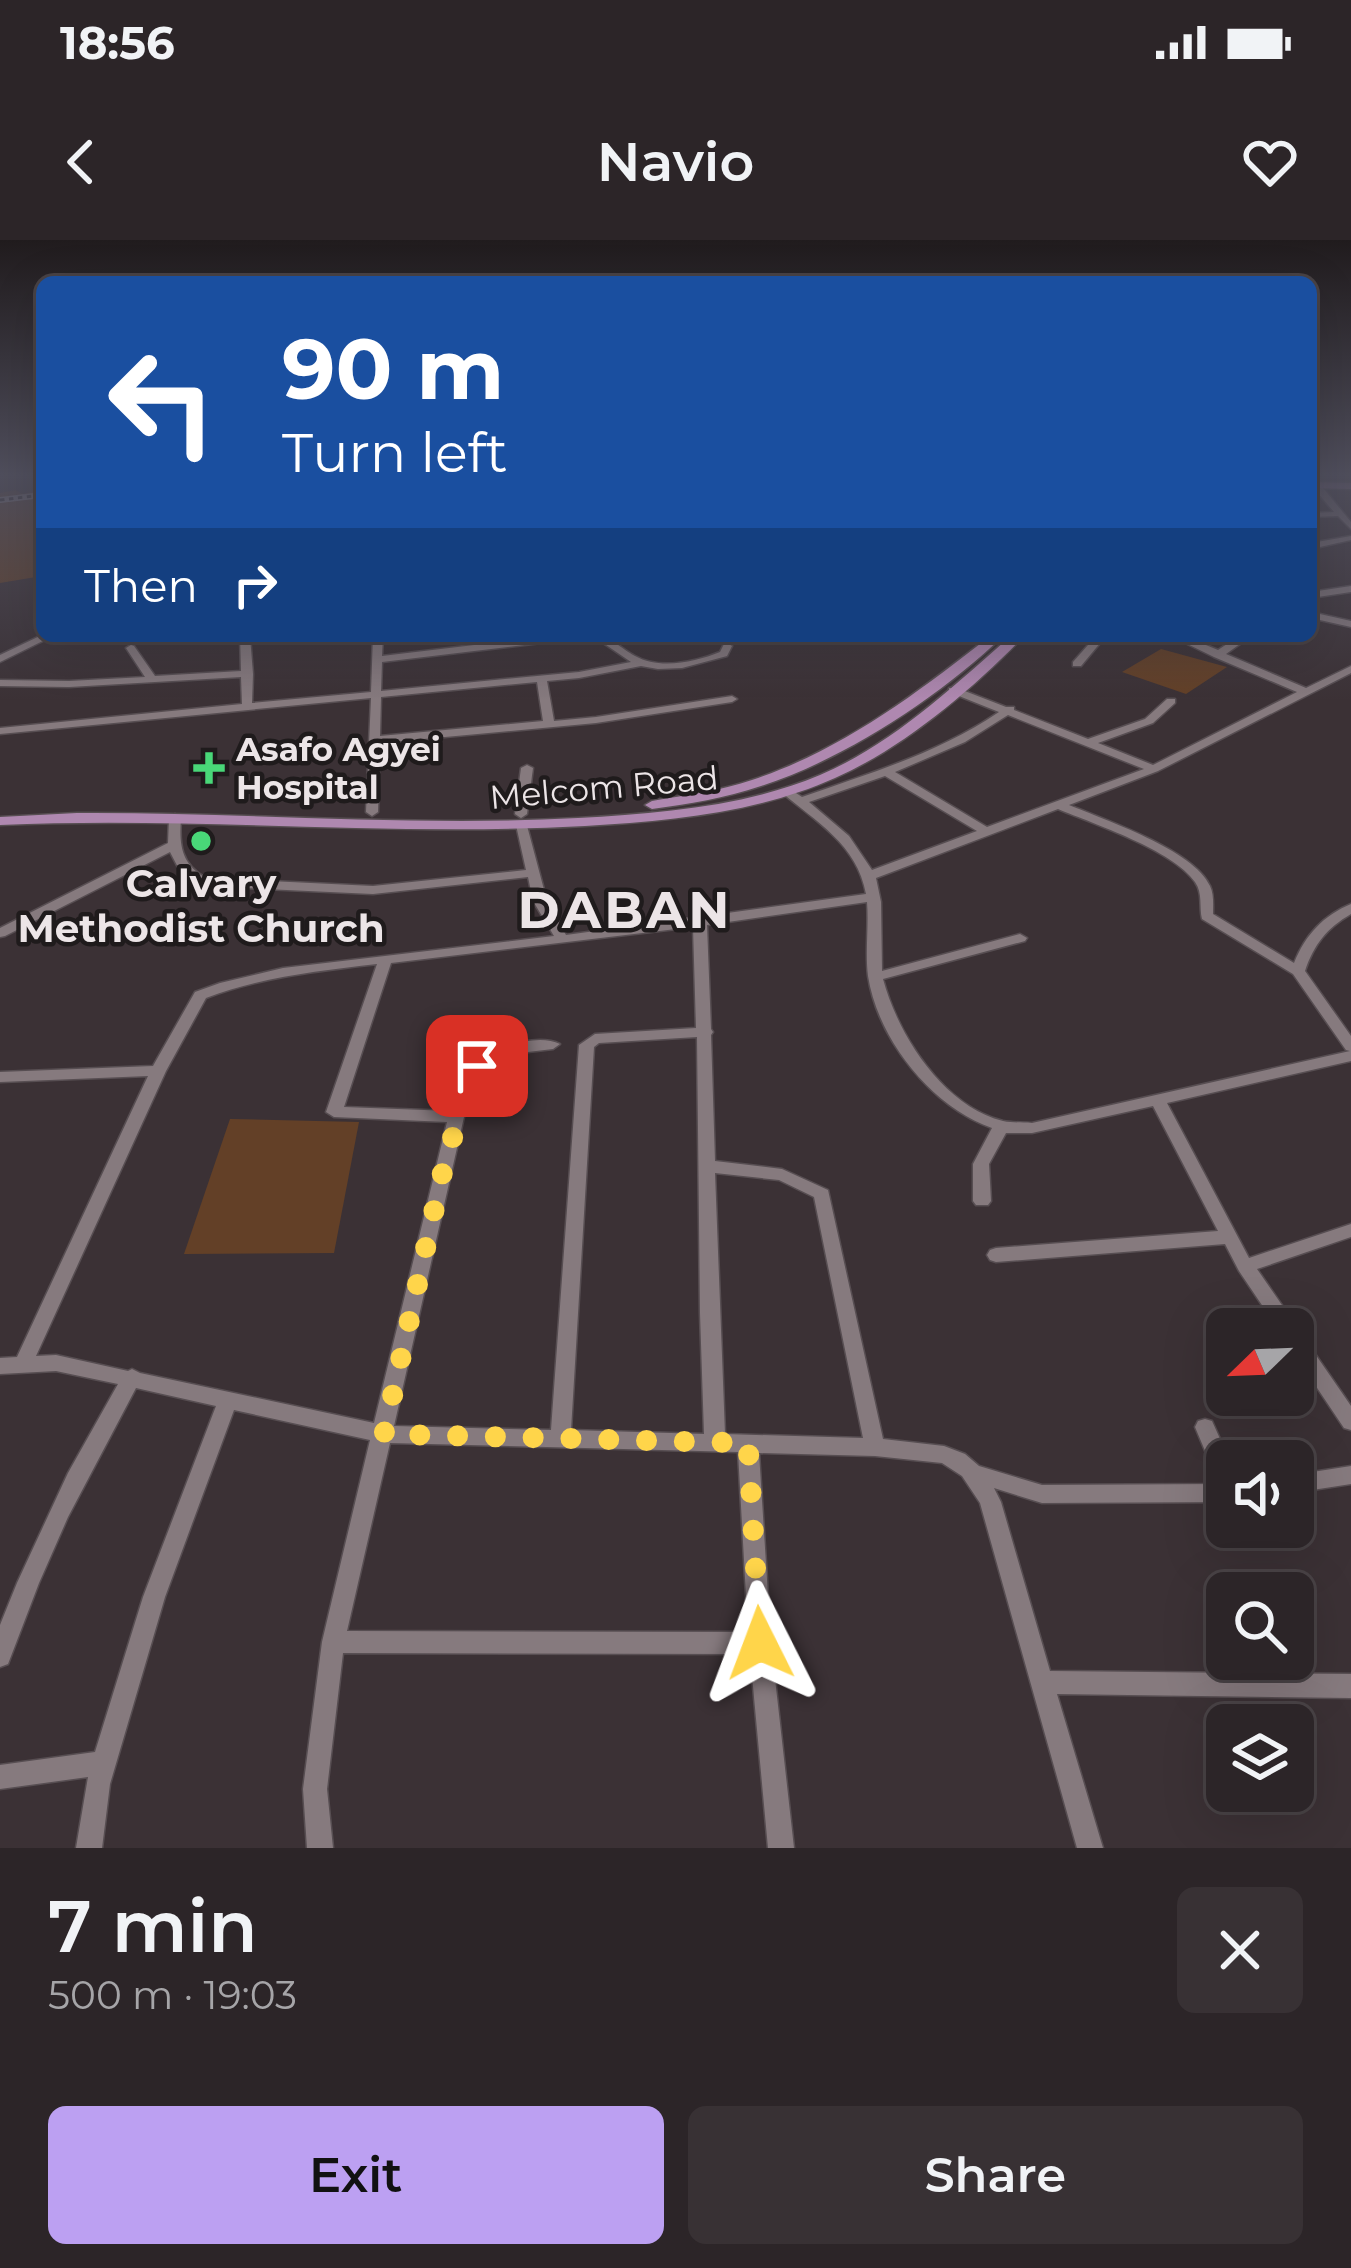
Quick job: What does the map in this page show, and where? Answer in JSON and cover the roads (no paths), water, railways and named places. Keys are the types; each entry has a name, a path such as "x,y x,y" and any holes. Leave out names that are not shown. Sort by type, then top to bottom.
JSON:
{"main road":[{"path":"522,820 668,803 804,769 866,736 988,642"},
{"name":"Melcom Road","path":"0,821 653,817 785,791 825,778 864,757 1011,642"},
{"path":"769,780 785,791"},
{"path":"0,811 369,817"}],"street":[{"path":"1317,595 1351,589"},
{"path":"1317,616 1351,625"},
{"path":"0,659 36,642"},
{"path":"245,642 247,707"},
{"path":"369,817 378,642"},
{"path":"378,660 501,642"},
{"path":"607,642 640,663"},
{"path":"1077,664 1096,642"},
{"path":"1189,642 1306,692"},
{"path":"1217,655 1237,642"},
{"path":"0,731 714,659 727,646"},
{"path":"131,648 152,680"},
{"path":"868,876 1154,769 1351,669"},
{"path":"0,683 248,674"},
{"path":"541,677 549,723"},
{"path":"953,690 1154,769"},
{"path":"373,740 732,699"},
{"path":"1090,742 1149,721 1172,700"},
{"path":"801,801 975,736 1010,709"},
{"path":"527,768 522,820 531,873 549,920 562,939"},
{"path":"887,772 987,832"},
{"path":"785,791 838,832 868,876 875,977 882,1004 902,1042 966,1112 1000,1129 1032,1128 1348,1058 1298,971 1207,916 1206,889 1172,856 1062,806"},
{"path":"176,818 172,846 180,867 191,877 219,884 373,890 531,873"},
{"path":"0,933 172,846"},
{"path":"24,1362 158,1071 200,995 252,980 385,960 700,925 873,897"},
{"path":"1298,971 1305,946 1329,920 1351,908"},
{"path":"700,925 706,1033 707,1315 715,1442"},
{"path":"875,977 1020,938"},
{"path":"385,960 334,1112 457,1117"},
{"path":"560,1439 587,1046 595,1039 706,1033"},
{"path":"320,1848 314,1789 333,1642 457,1117 482,1058 509,1049 554,1044"},
{"path":"0,1077 158,1071"},
{"path":"1158,1100 1245,1266 1274,1308"},
{"path":"982,1201 981,1164 1000,1129"},
{"path":"706,1166 782,1175 816,1187 822,1194 875,1447"},
{"path":"1245,1266 1351,1231"},
{"path":"995,1255 1229,1237"},
{"path":"0,1366 56,1363 384,1434 875,1447 952,1455 979,1475 1090,1848"},
{"path":"1314,1368 1351,1422"},
{"path":"0,1656 32,1563 132,1377"},
{"path":"89,1848 104,1763 154,1597 228,1400"},
{"path":"1205,1427 1210,1440"},
{"path":"748,1443 760,1643 781,1848"},
{"path":"979,1475 1042,1494 1206,1492"},
{"path":"1314,1481 1351,1475"},
{"path":"333,1642 760,1643"},
{"path":"1041,1682 1351,1686"},
{"path":"0,1777 104,1763"}],"place":[{"name":"Asafo Agyei Hospital","path":"209,768"},
{"name":"Calvary Methodist Church","path":"201,841"}],"district":[{"name":"DABAN","path":"625,910"}]}
